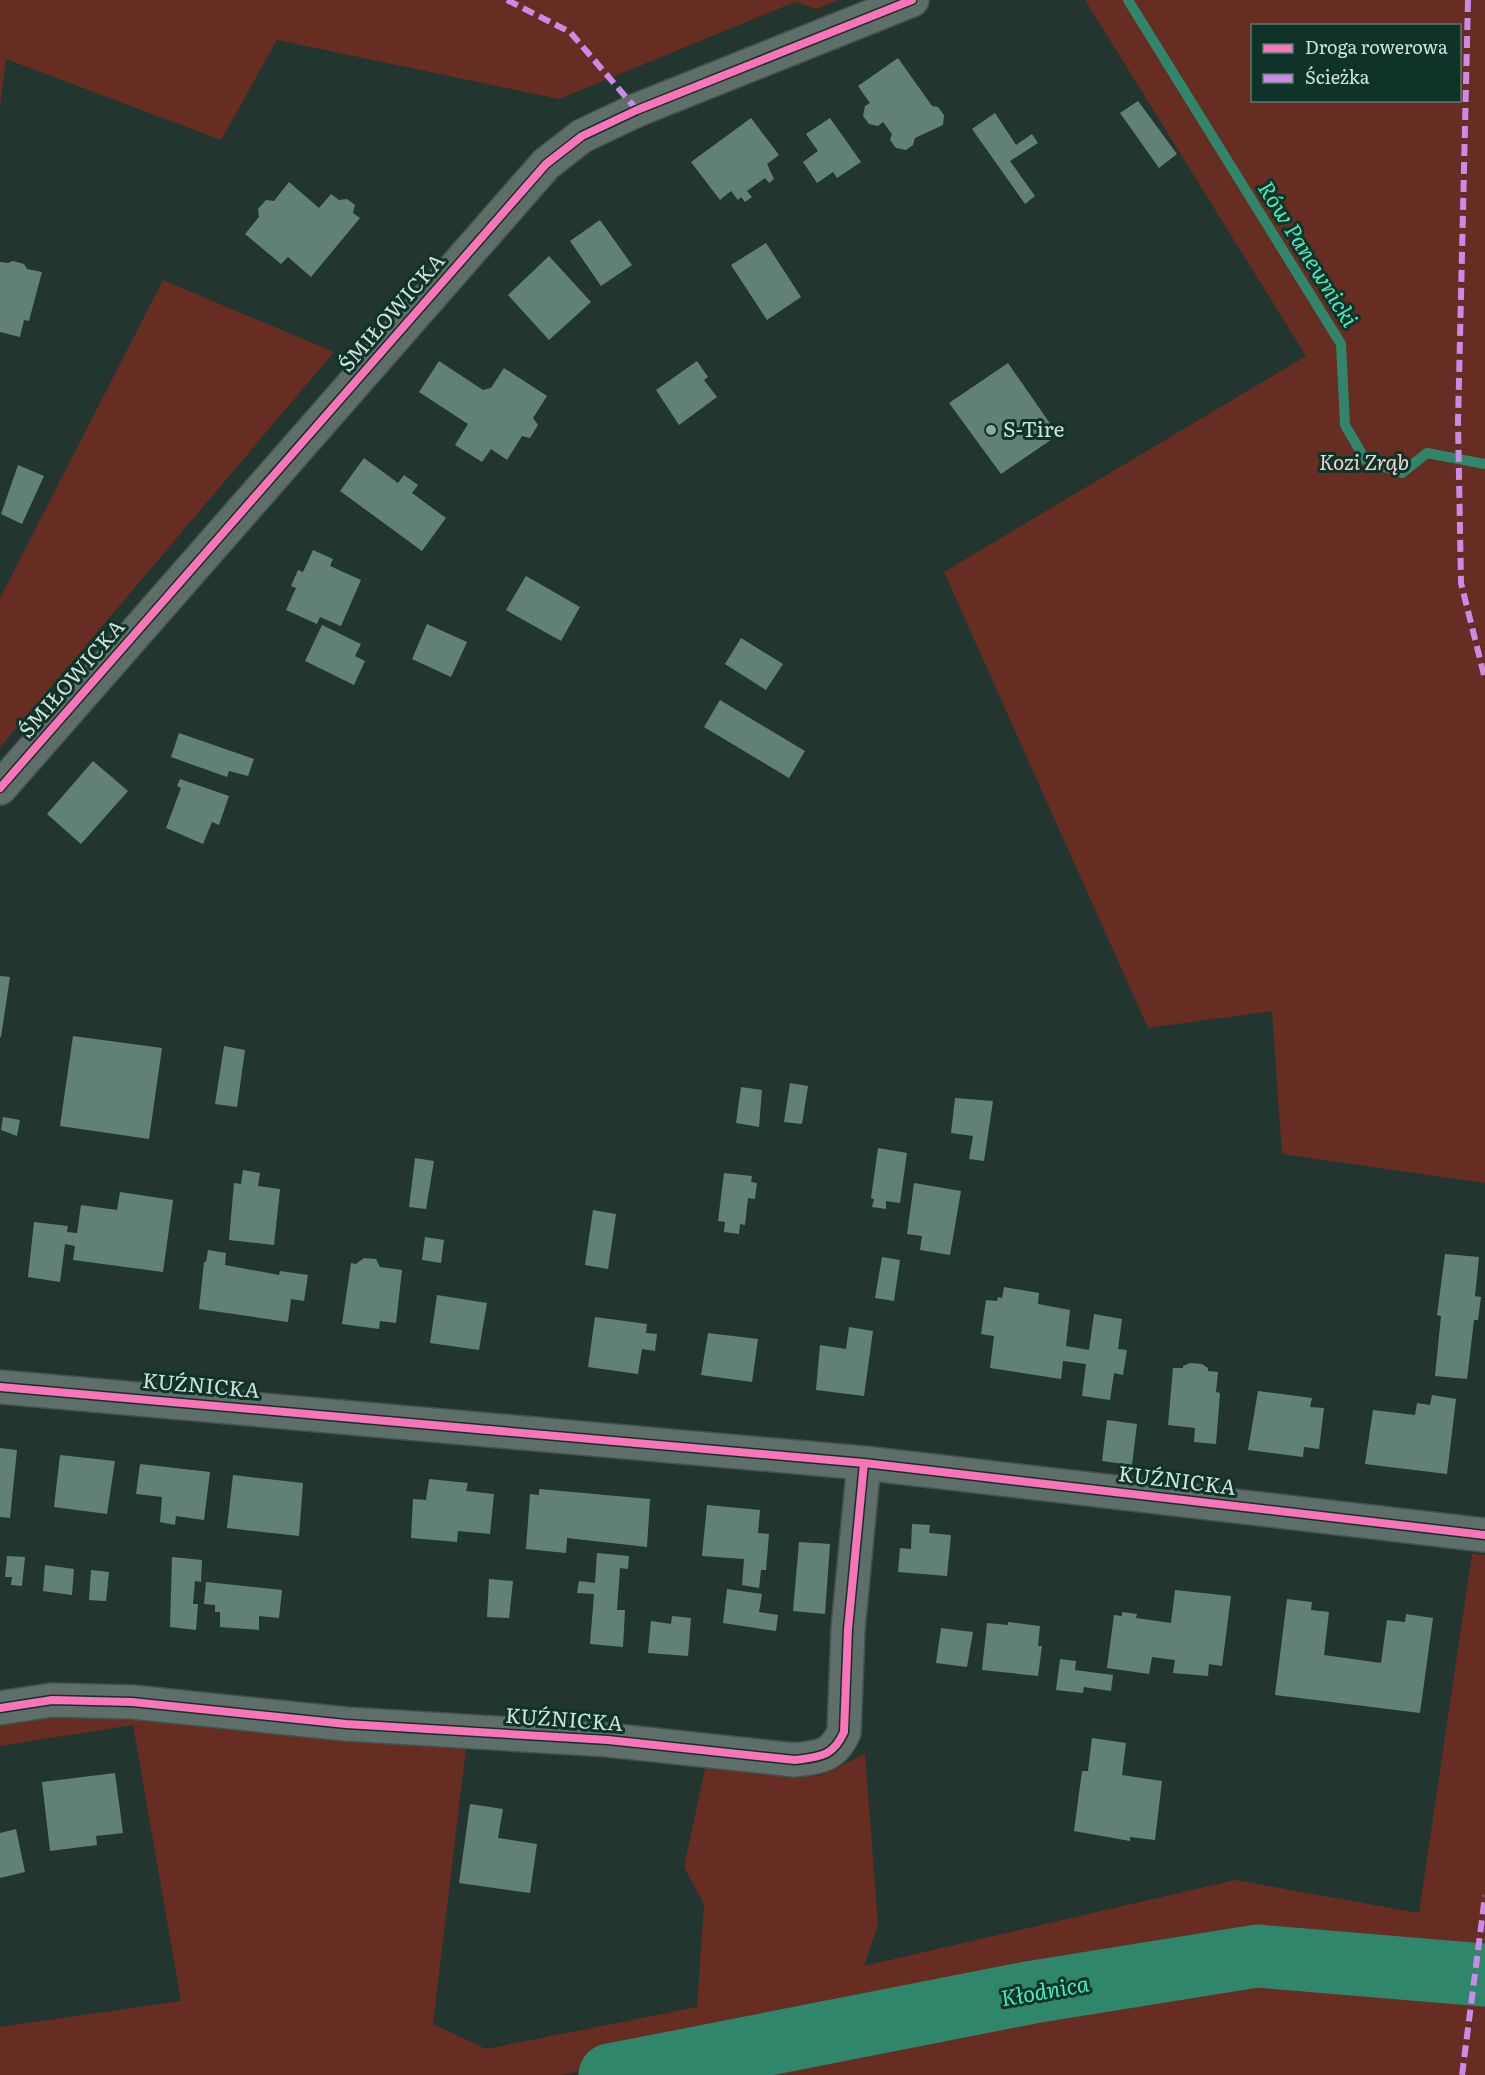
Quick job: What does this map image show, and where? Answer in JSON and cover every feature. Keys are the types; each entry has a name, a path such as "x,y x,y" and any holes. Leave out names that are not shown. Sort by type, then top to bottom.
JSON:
{"street":[{"name":"ŚMIŁOWICKA","path":"0,788 546,164 582,136 637,110 912,0"},
{"name":"KUŹNICKA","path":"0,1387 864,1463 1485,1535"},
{"name":"KUŹNICKA","path":"0,1708 52,1700 132,1702 346,1724 608,1740 795,1760 825,1756 840,1742 844,1732 848,1629 864,1463"}],"green space":[{"path":"0,0 839,0 817,9 795,2 559,99 277,40 221,140 6,59 0,107"},
{"name":"Kozi Zrąb","path":"1085,0 1485,0 1485,1183 1282,1154 1272,1011 1148,1028 944,572 1306,356"},
{"path":"163,280 334,352 0,747 0,598"},
{"path":"1472,1554 1485,1555 1485,1962 1272,1940 1131,1960 561,2075 0,2075 0,2027 181,2001 133,1725 0,1746 0,1722 5,1718 99,1715 466,1748 433,2024 486,2049 697,2007 704,1904 684,1867 706,1764 820,1776 865,1754 878,1924 864,1966 1235,1880 1419,1913"},
{"path":"1235,1971 1348,1973 1485,1985 1485,2075 669,2075 1142,1982"}],"building":[{"path":"898,58 932,106 938,107 944,115 943,125 915,138 913,145 906,150 896,148 890,140 892,134 883,122 878,126 869,124 863,116 865,106 870,103 858,86"},
{"path":"1138,101 1177,154 1159,168 1120,113"},
{"path":"995,113 1016,145 1032,134 1038,143 1010,161 1035,196 1025,204 972,129"},
{"path":"751,118 779,155 767,164 774,179 769,183 765,178 747,191 752,197 745,202 741,197 738,200 731,191 720,200 691,162"},
{"path":"830,118 861,162 837,178 833,172 817,183 803,162 818,151 806,134"},
{"path":"289,182 319,208 331,194 339,200 347,199 355,205 353,213 360,218 311,277 288,257 281,264 245,234 259,217 258,209 266,200 274,201"},
{"path":"600,220 632,265 601,286 570,241"},
{"path":"766,243 801,297 767,320 731,265"},
{"path":"549,256 591,302 549,340 508,295"},
{"path":"13,261 24,264 27,269 42,272 29,321 24,320 20,337 0,332 0,262"},
{"path":"439,361 483,390 491,388 504,368 547,396 533,418 538,425 530,438 522,436 507,460 491,449 482,462 455,445 468,424 419,392"},
{"path":"697,361 708,377 704,380 717,397 679,425 656,390"},
{"path":"1008,363 1058,435 1001,474 949,403"},
{"path":"364,458 398,483 404,475 418,485 412,493 446,518 422,551 340,491"},
{"path":"18,465 44,476 22,524 1,514"},
{"path":"313,550 333,559 330,566 361,580 341,626 320,617 317,624 286,610 296,588 291,586 298,570 303,572"},
{"path":"526,576 580,607 561,641 506,610"},
{"path":"427,624 467,642 451,677 412,659"},
{"path":"322,625 361,644 355,656 365,661 354,685 305,661"},
{"path":"741,638 783,664 766,690 725,664"},
{"path":"720,700 805,751 789,778 704,727"},
{"path":"179,733 254,759 248,776 229,771 227,777 171,757"},
{"path":"93,761 128,791 81,844 47,814"},
{"path":"180,779 229,796 219,825 212,822 203,844 166,828 181,788 177,786"},
{"path":"0,976 10,977 1,1037 0,1037"},
{"path":"73,1036 162,1048 149,1139 60,1126"},
{"path":"224,1046 245,1050 237,1107 215,1104"},
{"path":"790,1083 808,1086 802,1124 784,1122"},
{"path":"741,1087 762,1090 759,1127 736,1123"},
{"path":"955,1098 993,1101 984,1161 969,1159 973,1136 951,1133"},
{"path":"3,1117 20,1120 17,1136 1,1130"},
{"path":"878,1148 907,1153 900,1203 886,1201 886,1209 872,1207 874,1199 871,1198"},
{"path":"415,1158 434,1161 426,1209 409,1207"},
{"path":"243,1170 260,1173 258,1186 280,1189 274,1245 229,1240 234,1183 241,1184"},
{"path":"724,1173 752,1176 751,1182 757,1183 755,1199 748,1198 745,1225 740,1224 739,1234 724,1232 725,1222 718,1221"},
{"path":"914,1183 961,1191 950,1255 920,1250 922,1236 907,1234"},
{"path":"120,1192 173,1200 163,1272 73,1260 75,1246 65,1244 60,1282 28,1277 34,1222 68,1226 67,1232 77,1233 81,1205 117,1210"},
{"path":"593,1210 616,1214 608,1269 585,1265"},
{"path":"425,1237 444,1240 441,1263 422,1260"},
{"path":"208,1250 226,1253 225,1265 279,1275 280,1271 308,1275 304,1301 291,1299 288,1322 199,1309 204,1262 206,1262"},
{"path":"1445,1254 1479,1257 1475,1296 1481,1297 1478,1320 1474,1320 1467,1379 1435,1376 1441,1316 1437,1315"},
{"path":"882,1257 900,1260 894,1301 875,1298"},
{"path":"364,1258 376,1259 380,1267 402,1270 396,1323 380,1321 379,1329 342,1324 351,1263 356,1264"},
{"path":"1004,1287 1039,1293 1038,1304 1070,1310 1066,1346 1089,1350 1094,1314 1122,1319 1118,1349 1127,1350 1123,1375 1114,1373 1110,1400 1082,1396 1086,1364 1063,1361 1061,1379 990,1368 994,1336 981,1334 986,1300 997,1301 998,1297 1002,1298"},
{"path":"437,1295 487,1303 479,1350 430,1343"},
{"path":"595,1317 647,1324 646,1333 657,1334 655,1351 642,1349 638,1374 588,1367"},
{"path":"849,1327 873,1331 864,1396 816,1390 820,1345 846,1349"},
{"path":"708,1333 758,1339 752,1382 701,1375"},
{"path":"1190,1363 1202,1364 1208,1368 1208,1371 1218,1372 1216,1392 1220,1393 1216,1444 1194,1442 1195,1428 1168,1425 1173,1368 1183,1368"},
{"path":"1258,1391 1312,1398 1310,1407 1324,1408 1319,1449 1304,1447 1303,1457 1248,1450"},
{"path":"1432,1395 1456,1399 1447,1474 1365,1464 1373,1410 1415,1415 1417,1403 1430,1405"},
{"path":"1107,1420 1137,1424 1132,1465 1102,1461"},
{"path":"0,1448 17,1450 10,1518 0,1517"},
{"path":"60,1455 115,1461 107,1514 54,1507"},
{"path":"140,1464 210,1472 204,1520 176,1516 175,1525 160,1522 162,1497 136,1494"},
{"path":"233,1475 303,1483 299,1536 227,1528"},
{"path":"429,1479 468,1483 466,1491 494,1494 490,1534 458,1531 457,1542 411,1538 413,1499 426,1500"},
{"path":"539,1489 650,1499 647,1547 567,1538 566,1553 526,1549 530,1494 539,1495"},
{"path":"707,1505 760,1510 758,1533 769,1534 766,1570 761,1570 759,1588 742,1585 744,1559 702,1556"},
{"path":"912,1524 930,1525 929,1533 951,1535 947,1576 898,1572 900,1548 911,1549"},
{"path":"799,1542 830,1544 825,1614 793,1611"},
{"path":"597,1553 629,1556 628,1569 620,1568 617,1610 625,1610 623,1647 590,1644 594,1594 577,1593 579,1581 595,1583"},
{"path":"7,1556 25,1557 22,1586 11,1585 12,1577 5,1577"},
{"path":"172,1557 202,1560 201,1582 195,1581 193,1604 198,1604 196,1630 170,1627"},
{"path":"45,1565 74,1569 72,1595 43,1591"},
{"path":"91,1570 109,1572 106,1601 89,1600"},
{"path":"489,1579 513,1581 509,1618 487,1617"},
{"path":"206,1582 282,1590 279,1618 259,1616 259,1630 220,1627 220,1612 215,1612 215,1605 204,1604"},
{"path":"727,1589 762,1594 759,1612 778,1615 776,1631 723,1623"},
{"path":"1175,1590 1231,1596 1222,1666 1209,1664 1208,1676 1173,1673 1175,1660 1152,1657 1149,1674 1107,1668 1114,1615 1122,1616 1122,1612 1137,1614 1136,1618 1171,1623"},
{"path":"1287,1599 1312,1602 1311,1610 1329,1612 1324,1655 1381,1663 1387,1620 1405,1622 1406,1614 1433,1618 1420,1713 1275,1695"},
{"path":"672,1616 691,1618 688,1656 648,1653 651,1621 671,1624"},
{"path":"1008,1622 1040,1626 1038,1646 1042,1646 1038,1676 982,1670 987,1623 1008,1625"},
{"path":"941,1628 973,1632 967,1667 936,1663"},
{"path":"1060,1659 1076,1661 1075,1670 1113,1675 1111,1691 1084,1687 1083,1693 1056,1690"},
{"path":"1092,1738 1126,1743 1122,1775 1162,1781 1155,1840 1130,1837 1130,1841 1074,1831 1082,1771 1088,1771"},
{"path":"115,1773 123,1833 96,1836 97,1845 50,1851 42,1782"},
{"path":"470,1804 503,1809 498,1838 537,1844 530,1893 459,1883"},
{"path":"16,1829 25,1872 0,1878 0,1833"}],"waterway":[{"name":"Rów Panewnicki","path":"1128,0 1341,344 1345,425 1366,461 1402,473 1427,453 1485,464"},
{"name":"Kłodnica","path":"610,2075 1033,1992 1257,1956 1485,1975"}],"marked path":[{"path":"507,0 570,32 637,110"},
{"path":"1468,0 1458,422 1461,583 1485,679"},
{"path":"1462,2075 1485,1896"}],"cycle path":[{"path":"0,788 546,164 582,136 637,110 912,0"},
{"path":"0,1387 864,1463 1485,1535"},
{"path":"0,1708 52,1700 132,1702 346,1724 608,1740 795,1760 818,1756 830,1751 844,1732 848,1629 864,1463"}],"place":[{"name":"S-Tire","path":"991,430"}]}
